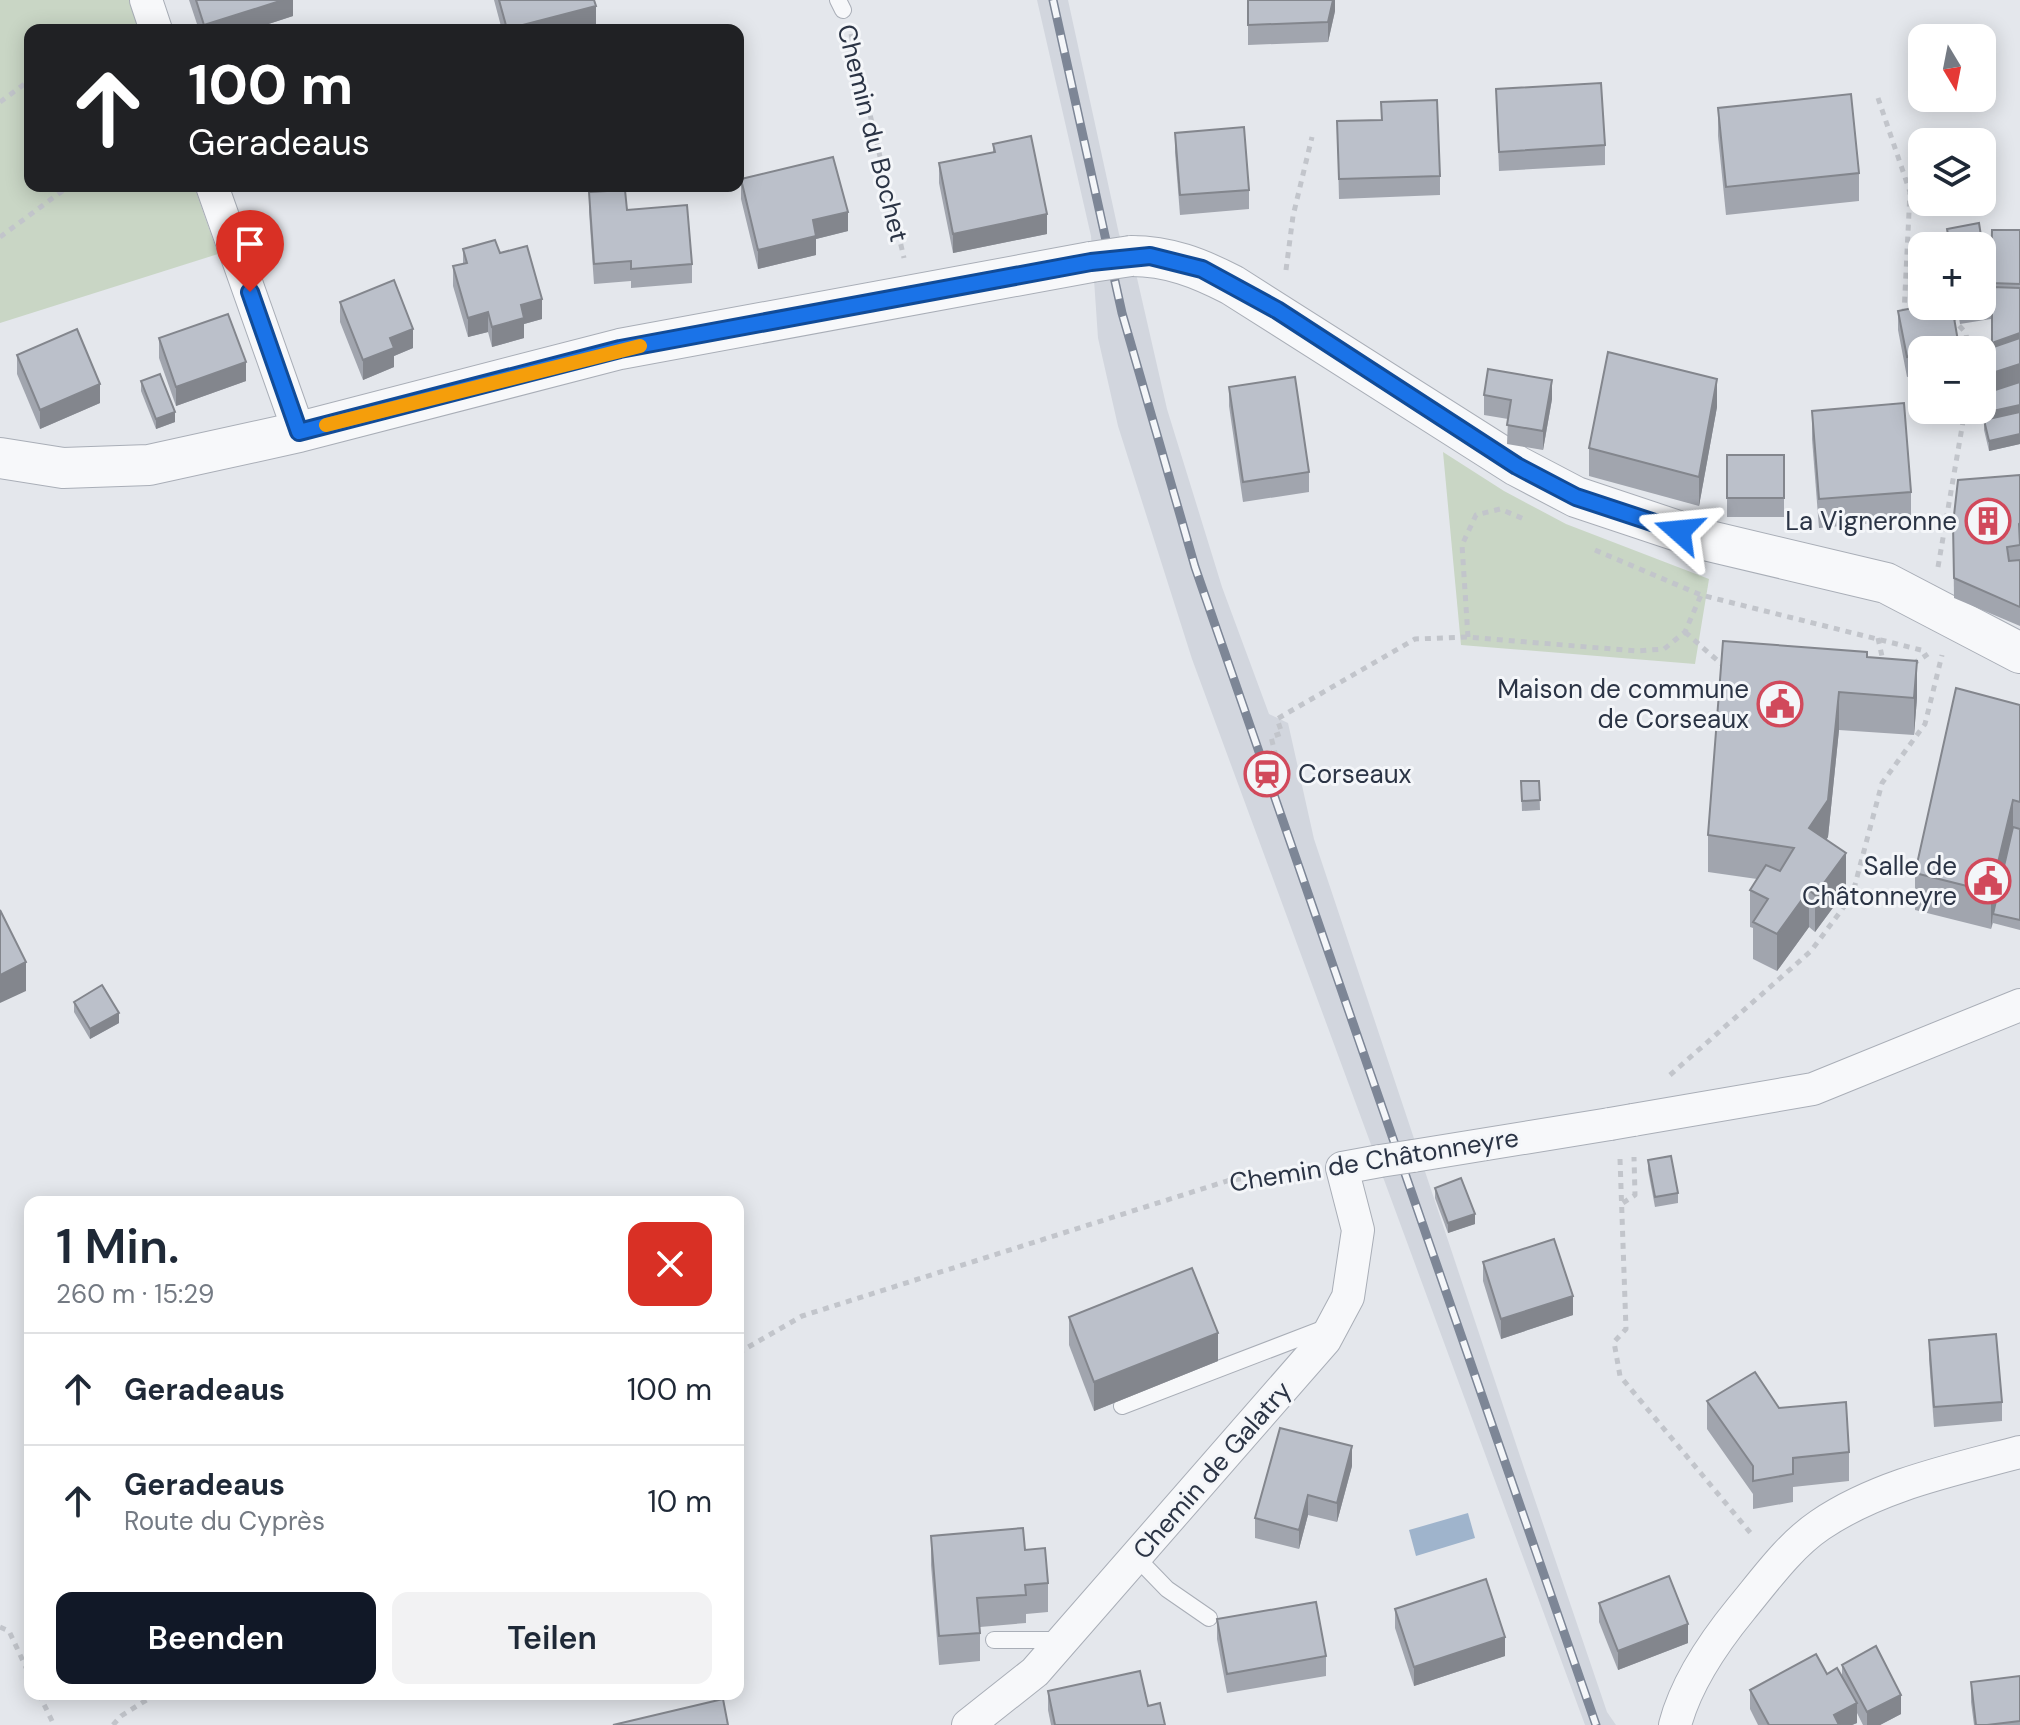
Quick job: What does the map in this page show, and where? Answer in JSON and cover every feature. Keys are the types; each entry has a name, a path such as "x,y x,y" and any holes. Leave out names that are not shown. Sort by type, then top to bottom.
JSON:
{"street":[{"path":"146,0 154,24"},
{"path":"214,192 299,432"},
{"path":"0,458 63,468 149,465 299,432 620,349 1091,262 1131,256 1171,259 1202,269 1277,310 1517,466 1576,497 1705,540 1886,583 2020,653"},
{"name":"Chemin de Châtonneyre","path":"1342,1168 1813,1089 2020,1005"},
{"name":"Chemin de Galatry","path":"968,1725 1035,1672 1325,1340 1348,1297 1358,1230 1342,1168"},
{"path":"1675,1725 1679,1709 1718,1637 1777,1565 1819,1526 1863,1500 1937,1474 2020,1452"}],"lane":[{"path":"1122,1406 1334,1325"},
{"path":"1136,1557 1167,1589 1209,1618"},
{"path":"994,1640 1063,1640"}],"path":[{"name":"Chemin du Bochet","path":"840,5 859,61 906,268"},
{"path":"0,102 24,84"},
{"path":"1878,98 1910,192 1908,232"},
{"path":"1277,310 1293,216 1312,137"},
{"path":"0,237 61,192"},
{"path":"1908,233 1904,315 1908,315"},
{"path":"1954,320 1966,336"},
{"path":"1937,573 1963,424"},
{"path":"1468,637 1462,545 1476,515 1500,509 1537,525"},
{"path":"1588,547 1701,595 1878,638 1941,657"},
{"path":"1279,768 1271,737 1282,733 1277,719 1415,639 1468,637 1636,651 1664,649 1685,632 1701,595"},
{"path":"1685,632 1720,666 1734,671"},
{"path":"1878,638 1884,667"},
{"path":"1662,1082 1811,951 1852,896 1882,783 1925,724 1945,648"},
{"path":"1909,667 1931,652"},
{"path":"1622,1122 1635,1195 1623,1203"},
{"path":"1620,1156 1626,1329 1614,1342 1620,1376 1777,1565"},
{"name":"Chemin de Châtonneyre","path":"744,1350 802,1316 1230,1180 1342,1168"},
{"path":"0,1627 9,1631 24,1663"},
{"path":"42,1700 54,1725"},
{"path":"113,1725 148,1700"}],"shaded area":[{"path":"1037,0 1068,0 1119,234 1137,278 1167,409 1222,587 1269,714 1288,723 1314,839 1607,1712 1616,1725 1585,1725 1192,659 1118,426 1098,338 1091,236"}],"green space":[{"path":"0,0 129,0 138,24 24,24 24,192 196,192 218,254 0,323"},
{"path":"1443,452 1504,491 1566,524 1709,579 1695,664 1461,645"}],"water":[{"path":"1468,1513 1475,1538 1416,1556 1409,1530"}],"building":[{"path":"196,0 283,0 207,24 204,24"},
{"path":"499,0 594,0 596,6 526,24 506,24"},
{"path":"1248,0 1333,0 1328,22 1248,25"},
{"path":"1601,83 1605,145 1499,152 1496,89"},
{"path":"1851,94 1859,173 1726,187 1718,108"},
{"path":"1437,100 1440,176 1339,179 1337,121 1382,120 1381,102"},
{"path":"1244,127 1249,190 1180,195 1175,133"},
{"path":"1031,136 1047,214 953,234 939,163 995,152 993,144"},
{"path":"833,157 848,212 813,220 816,236 758,250 744,192 744,178"},
{"path":"589,192 625,192 627,210 687,205 692,264 631,269 631,261 594,264"},
{"path":"1979,223 1980,232 1948,232 1947,229"},
{"path":"2020,230 2020,284 1996,283 1996,232 1992,232"},
{"path":"495,240 500,253 527,246 542,299 521,305 524,318 492,327 488,312 468,318 453,266 467,263 463,249"},
{"path":"394,280 413,329 390,338 394,348 363,360 340,302"},
{"path":"1996,287 2020,288 2020,333 1996,342 1996,336 1992,336 1992,320 1996,320"},
{"path":"1908,309 1908,320 1954,320 1957,336 1908,336 1907,357 1898,311"},
{"path":"228,314 246,362 176,387 159,338"},
{"path":"77,329 100,384 40,410 17,355"},
{"path":"2020,338 2020,364 1996,372 1996,346"},
{"path":"1608,352 1717,379 1699,477 1589,448"},
{"path":"1488,369 1552,380 1543,431 1507,425 1511,400 1484,395"},
{"path":"160,374 175,412 156,419 141,381"},
{"path":"1295,377 1309,472 1243,482 1229,387"},
{"path":"2020,382 2020,405 1996,410 1996,390"},
{"path":"1904,403 1911,492 1819,499 1812,411"},
{"path":"2020,412 2020,434 1989,441 1985,424 1996,424 1996,417"},
{"path":"1727,455 1784,455 1784,498 1727,498"},
{"path":"2020,475 2020,545 2007,547 2009,561 2020,560 2020,607 1954,578 1953,524 1958,480"},
{"path":"1723,641 1867,652 1867,657 1917,661 1914,698 1839,692 1828,800 1809,828 1846,853 1815,895 1809,890 1777,934 1753,922 1768,899 1750,890 1766,865 1780,871 1794,848 1708,835"},
{"path":"1956,688 2020,705 2020,802 2013,800 1991,892 1915,873"},
{"path":"1521,781 1539,781 1540,800 1522,801"},
{"path":"2013,827 2020,829 2020,920 1993,914"},
{"path":"0,910 26,962 0,975"},
{"path":"102,985 119,1013 90,1029 74,1002"},
{"path":"1671,1156 1678,1193 1655,1197 1648,1160"},
{"path":"1461,1178 1475,1214 1448,1223 1435,1188"},
{"path":"1554,1239 1573,1296 1501,1319 1483,1262"},
{"path":"1192,1268 1218,1333 1094,1382 1069,1317"},
{"path":"1996,1334 2002,1402 1934,1407 1929,1340"},
{"path":"1755,1372 1779,1408 1846,1402 1849,1452 1793,1458 1793,1474 1753,1481 1753,1466 1707,1401"},
{"path":"1280,1428 1352,1446 1337,1503 1308,1495 1299,1530 1255,1518"},
{"path":"1023,1528 1025,1550 1045,1548 1048,1583 1025,1585 1026,1595 977,1598 980,1633 939,1636 931,1536"},
{"path":"1669,1576 1688,1624 1618,1651 1599,1603"},
{"path":"1486,1579 1505,1637 1414,1667 1395,1609"},
{"path":"1316,1602 1326,1656 1227,1674 1217,1619"},
{"path":"1876,1646 1901,1695 1867,1712 1842,1665"},
{"path":"1816,1654 1827,1674 1837,1668 1857,1703 1834,1715 1839,1725 1769,1725 1750,1690"},
{"path":"1140,1671 1148,1706 1160,1703 1165,1725 1055,1725 1048,1691"},
{"path":"2020,1676 2020,1721 1976,1725 1971,1682"},
{"path":"723,1700 728,1725 613,1725"}],"railway":[{"path":"1053,0 1122,313 1195,567 1596,1725"}],"slow traffic":[{"path":"326,425 640,346"}],"place":[{"name":"La Vigneronne","path":"1988,521"},
{"name":"Maison de commune de Corseaux","path":"1780,704"},
{"name":"Corseaux","path":"1267,774"},
{"name":"Salle de Châtonneyre","path":"1988,881"}],"route":[{"path":"250,292 299,432 620,349 1091,262 1131,256 1171,259 1202,269 1277,310 1517,466 1576,497 1679,531"}]}
